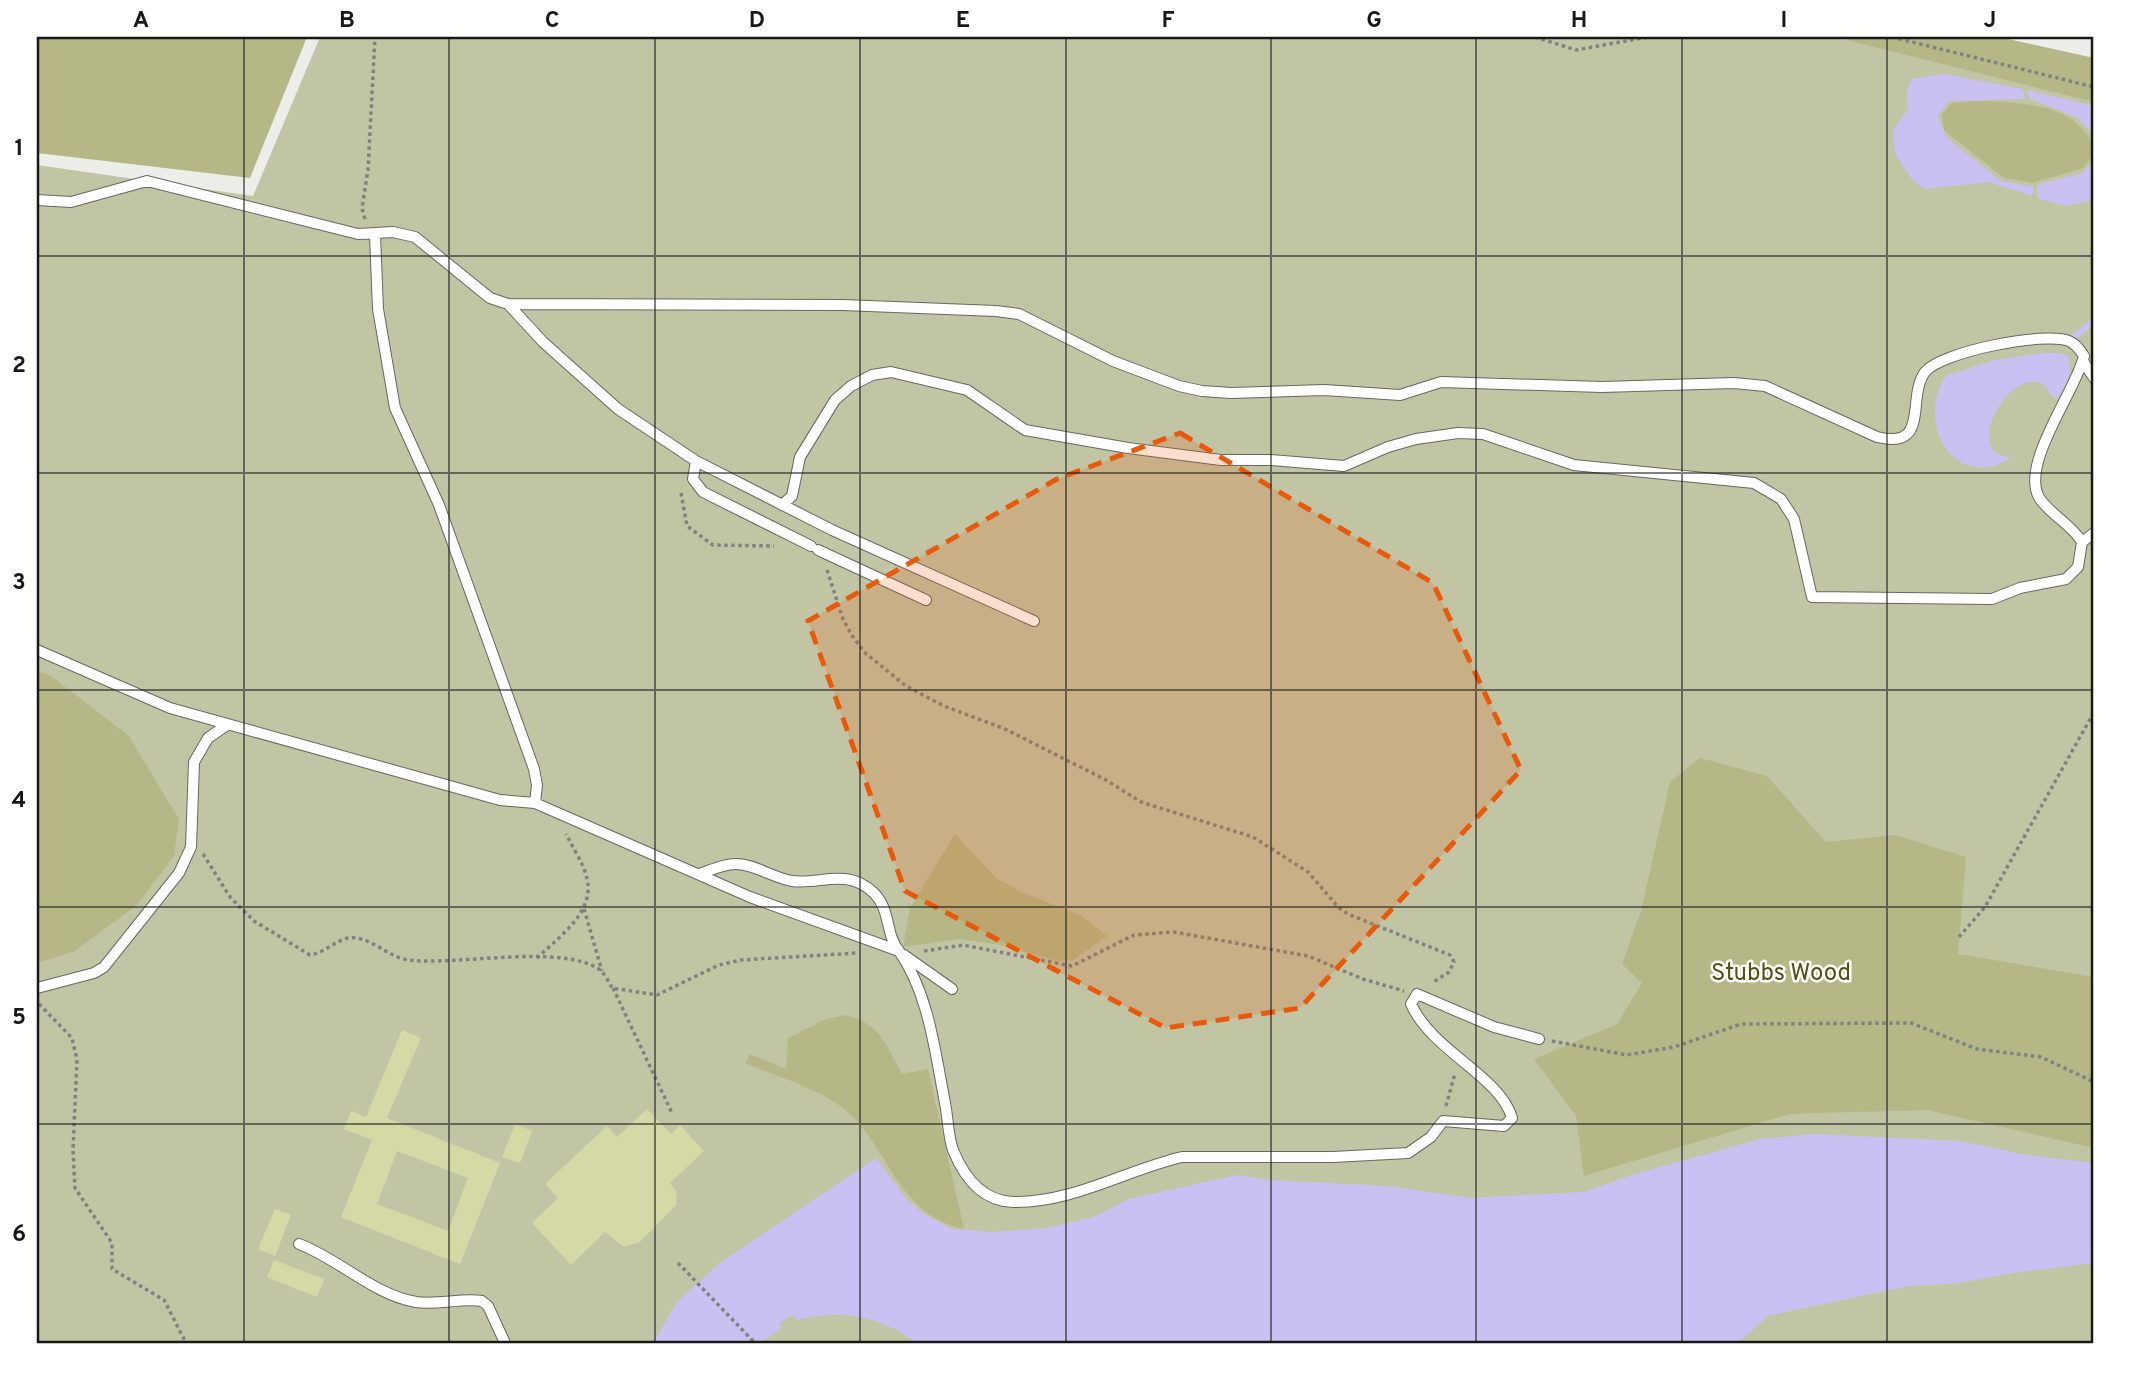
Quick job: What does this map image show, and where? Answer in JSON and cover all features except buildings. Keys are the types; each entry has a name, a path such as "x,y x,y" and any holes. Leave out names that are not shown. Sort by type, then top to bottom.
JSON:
{"lane":[{"path":"37,200 71,202 147,181 372,235 394,232 415,237 490,298 508,304 843,305 1019,314 1044,324 1113,361 1179,386 1231,393 1324,390 1400,396 1451,382 1602,387 1734,383 1765,386 1877,437 1895,440 1903,437 1915,422 1918,391 1925,372 1943,359 2022,341 2056,339 2075,345 2084,356 2082,369 2061,406 2039,458 2035,481 2040,499 2075,531 2082,542 2078,567 2066,579 2020,588 1992,599 1812,597 1794,519 1781,499 1754,484 1574,465 1483,433 1458,433 1416,439 1388,447 1344,466 1271,460 1222,460 1128,449 1025,430 967,390 891,372 872,374 851,386 835,400 800,457 792,496 782,505"},
{"path":"372,235 378,309 395,408 439,505 534,769 537,785 535,803"},
{"path":"508,304 552,351 618,409 696,461 782,505 1034,621"},
{"path":"2083,361 2094,378"},
{"path":"696,461 693,480 703,492 926,600"},
{"path":"2082,542 2094,533"},
{"path":"37,650 170,708 228,725 272,734 500,800 535,803 750,897 899,951 951,989"},
{"path":"37,988 94,973 103,967 179,873 191,847 194,762 208,738 228,725"},
{"path":"700,874 734,863 792,881 803,882 828,876 867,887 877,895 888,915 892,942 911,971 925,1009 953,1148 973,1184 987,1197 1015,1202 1061,1196 1109,1184 1158,1163 1200,1154 1333,1157 1408,1153 1431,1137 1443,1121 1504,1126 1513,1118 1507,1102 1458,1060 1413,1009 1411,1000 1417,993 1494,1027 1539,1039"},
{"path":"299,1244 324,1253 378,1287 416,1302 482,1301 488,1306 505,1343"}],"path":[{"path":"372,235 362,208 368,170 375,37"},
{"path":"1535,37 1576,50 1648,37"},
{"path":"1892,37 2094,87"},
{"path":"681,493 687,526 713,545 814,548 851,634 864,652 906,686 944,706 1005,729 1106,780 1141,802 1253,837 1308,872 1339,908 1348,914 1450,955 1454,962 1449,972 1417,993 1372,982 1308,956 1174,932 1134,935 1072,966 963,945 905,953 899,951"},
{"path":"1959,937 1985,908 2094,712"},
{"path":"537,958 584,908 589,892 587,878 555,811"},
{"path":"191,847 206,855 230,897 254,921 310,955 320,954 347,938 359,939 408,960 537,958 582,961 602,971"},
{"path":"584,908 602,971 672,1113"},
{"path":"612,988 657,995 719,965 741,960 864,953"},
{"path":"37,1002 72,1038 77,1060 73,1150 75,1188 112,1243 112,1269 164,1300 186,1343"},
{"path":"1539,1039 1627,1055 1674,1047 1741,1024 1911,1023 1977,1049 2041,1057 2094,1082"},
{"path":"1443,1121 1458,1060"},
{"path":"678,1263 755,1343"}],"highlighted area":[{"path":"1180,433 1433,583 1521,770 1300,1008 1166,1028 905,891 808,621 1057,479"}],"green space":[{"path":"37,37 307,37 250,178 37,153"},
{"path":"320,37 1834,37 2094,96 2094,1343 37,1343 37,165 253,196"},
{"path":"1851,37 1999,37 2094,58 2094,102 1846,40"},
{"path":"1976,101 2028,104 2062,114 2076,123 2087,135 2094,151 2084,168 2032,183 2004,178 1944,130 1942,114 1952,103"},
{"path":"37,671 51,676 128,735 179,819 174,856 137,905 75,951 37,963"},
{"name":"Stubbs Wood","path":"1700,758 1767,776 1826,842 1895,835 1966,857 1958,954 2094,977 2094,1148 1927,1110 1790,1114 1584,1176 1576,1116 1534,1059 1617,1024 1642,983 1622,964 1641,911 1670,782"},
{"path":"955,834 996,878 1021,892 1082,916 1107,936 1073,960 1057,961 1001,945 959,939 903,947 910,908"},
{"path":"846,1015 875,1030 902,1074 928,1069 964,1229 942,1222 925,1211 911,1197 865,1131 841,1106 801,1085 745,1063 750,1054 786,1069 788,1038 826,1019"}],"shaded area":[{"path":"1944,74 2023,89 2025,99 1949,101 1938,116 1946,137 2001,181 2034,187 2032,196 1988,182 1925,189 1913,181 1895,154 1893,130 1908,109 1907,91 1912,79"},
{"path":"2027,90 2094,106 2094,135 2078,118 2029,98"},
{"path":"2094,161 2094,200 2065,206 2037,198 2037,185 2082,173"},
{"path":"2042,353 2068,356 2068,380 2055,399 2040,383 2029,382 2008,394 1993,418 1990,443 1995,453 2011,458 1991,466 1973,467 1958,460 1946,448 1938,432 1935,414 1937,395 1946,376 1994,360"},
{"path":"1817,1134 1960,1141 2026,1155 2094,1163 2094,1263 2012,1273 1960,1283 1908,1286 1768,1316 1738,1343 917,1343 890,1327 860,1317 828,1315 797,1320 793,1315 779,1323 781,1328 761,1343 653,1343 677,1302 721,1262 876,1158 907,1200 924,1214 952,1229 994,1232 1047,1228 1093,1217 1129,1199 1237,1175 1270,1180 1388,1186 1470,1198 1584,1192 1629,1176 1760,1139"}],"waterway":[{"path":"2074,337 2094,321"}]}
